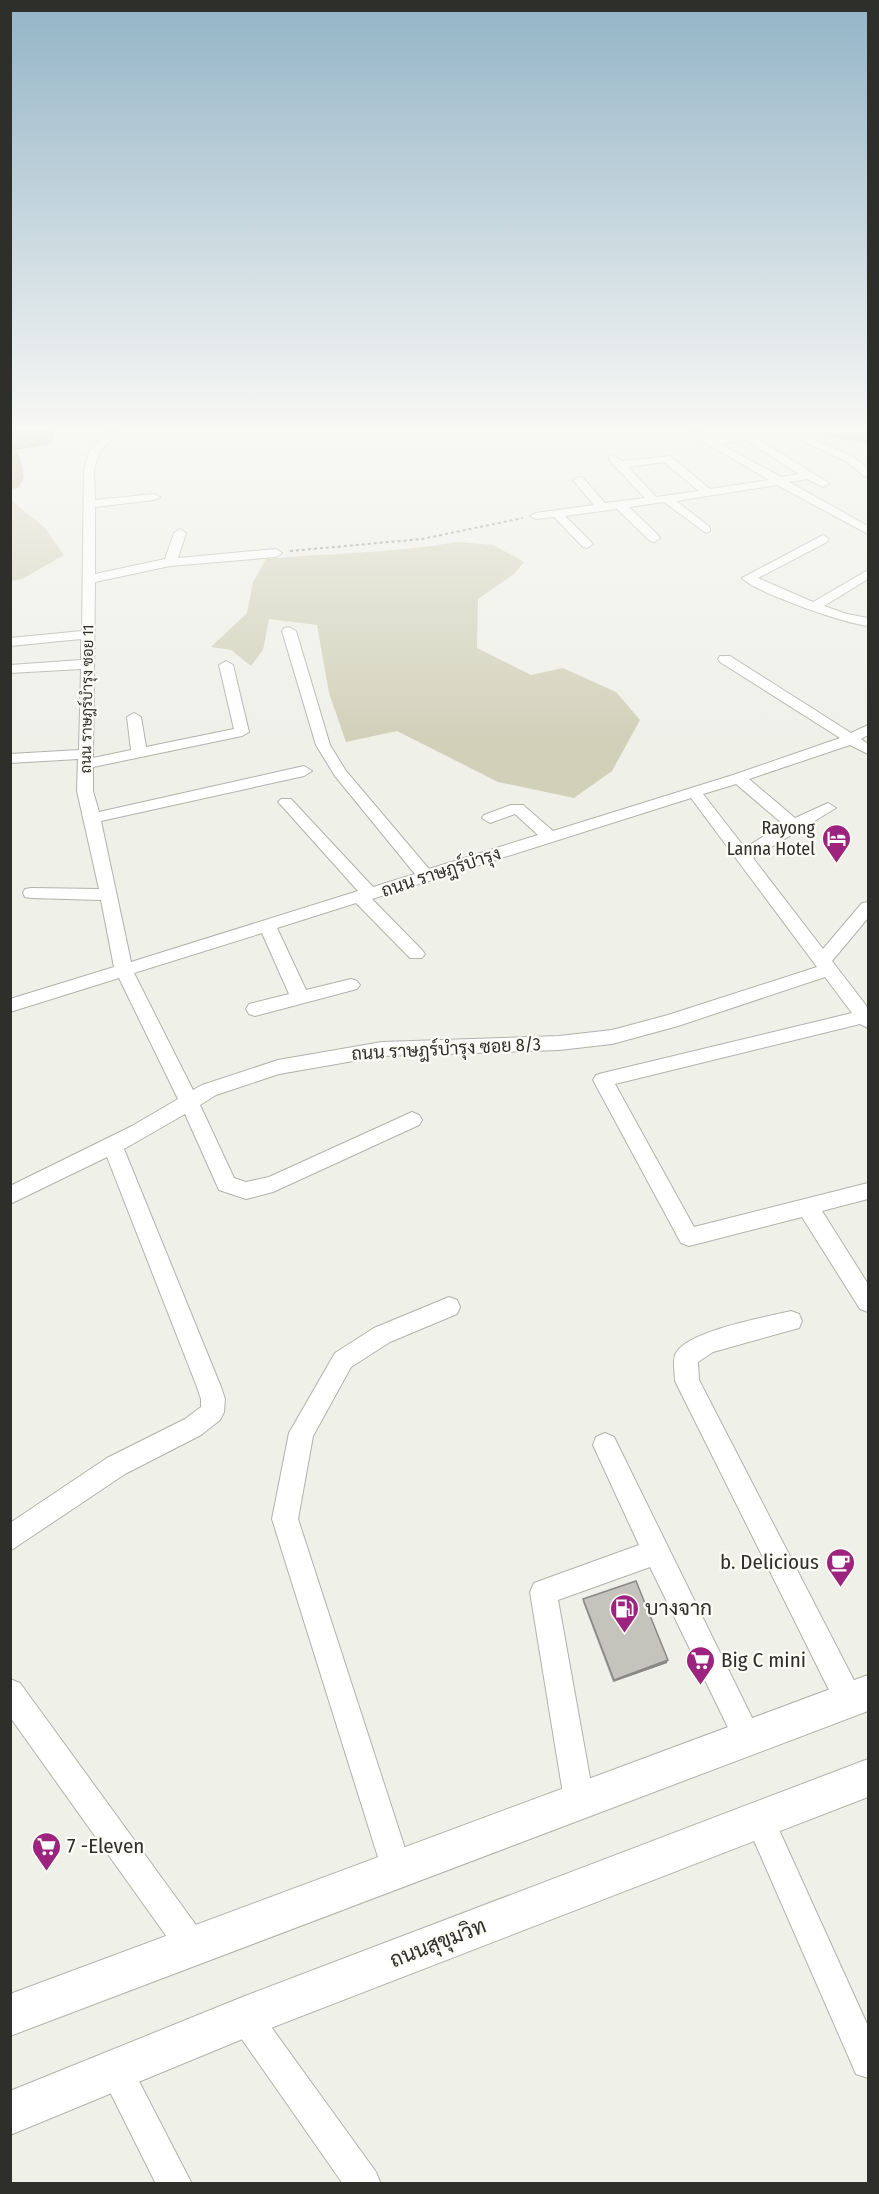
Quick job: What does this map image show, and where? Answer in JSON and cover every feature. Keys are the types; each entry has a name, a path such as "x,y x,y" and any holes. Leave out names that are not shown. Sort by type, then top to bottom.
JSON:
{"main road":[{"path":"10,2015 859,1697"},
{"name":"ถนนสุขุมวิท","path":"10,2113 245,2017 868,1778"}],"street":[{"name":"ถนน ราษฎร์บำรุง ซอย 11","path":"88,534 85,792 93,819 124,971 189,1102 226,1184 246,1191 273,1184 412,1120"},
{"path":"170,562 180,534"},
{"path":"577,534 587,544"},
{"path":"650,534 654,538"},
{"path":"824,539 748,578 815,606 857,621 868,622"},
{"path":"89,579 170,562 276,553"},
{"path":"815,606 868,574"},
{"path":"289,631 323,745 340,773 426,876"},
{"path":"10,642 88,634"},
{"path":"725,659 868,750"},
{"path":"10,669 88,664"},
{"path":"10,759 85,759 139,753 242,732 226,665"},
{"path":"134,717 139,753"},
{"name":"ถนน ราษฎร์บำรุง","path":"10,1006 738,778 852,739 868,729"},
{"path":"93,819 304,771"},
{"path":"738,778 793,825"},
{"path":"694,792 867,1018 603,1080 689,1237 868,1191"},
{"path":"286,802 416,954"},
{"path":"490,818 517,808 550,837"},
{"path":"744,856 793,825 828,808"},
{"path":"31,893 108,895"},
{"path":"827,964 868,907"},
{"path":"267,926 300,998"},
{"name":"ถนน ราษฎร์บำรุง ซอย 8/3","path":"10,1196 113,1146 209,1090 278,1067 348,1053 382,1049 560,1043 612,1037 671,1021 827,964"},
{"path":"255,1009 351,985"},
{"path":"10,1538 116,1466 193,1427 212,1412 213,1399 209,1388 113,1146"},
{"path":"807,1206 868,1302"},
{"path":"397,1870 285,1520 301,1432 343,1360 382,1335 449,1307"},
{"path":"791,1321 706,1343 686,1357 687,1381 859,1697"},
{"path":"605,1445 748,1738"},
{"path":"579,1800 543,1592 657,1552"},
{"path":"10,1693 193,1947"},
{"path":"760,1820 868,2062"},
{"path":"245,2017 364,2184"},
{"path":"115,2070 175,2184"}],"path":[{"path":"276,553 422,539 445,534"}],"shaded area":[{"path":"10,534 49,534 64,555 22,579 11,581"},
{"path":"457,542 493,545 524,562 514,574 478,599 477,648 531,675 563,668 616,692 640,720 612,771 574,798 498,782 397,731 346,742 329,693 317,625 269,619 263,650 251,666 231,650 211,647 247,613 253,582 266,559 386,551"}],"building":[{"name":"บางจาก","path":"636,1581 668,1660 614,1680 583,1599"}],"place":[{"name":"Rayong Lanna Hotel","path":"836,864"},
{"name":"b. Delicious","path":"840,1588"},
{"name":"บางจาก","path":"624,1634"},
{"name":"Big C mini","path":"700,1686"},
{"name":"7 -Eleven","path":"46,1872"}]}
